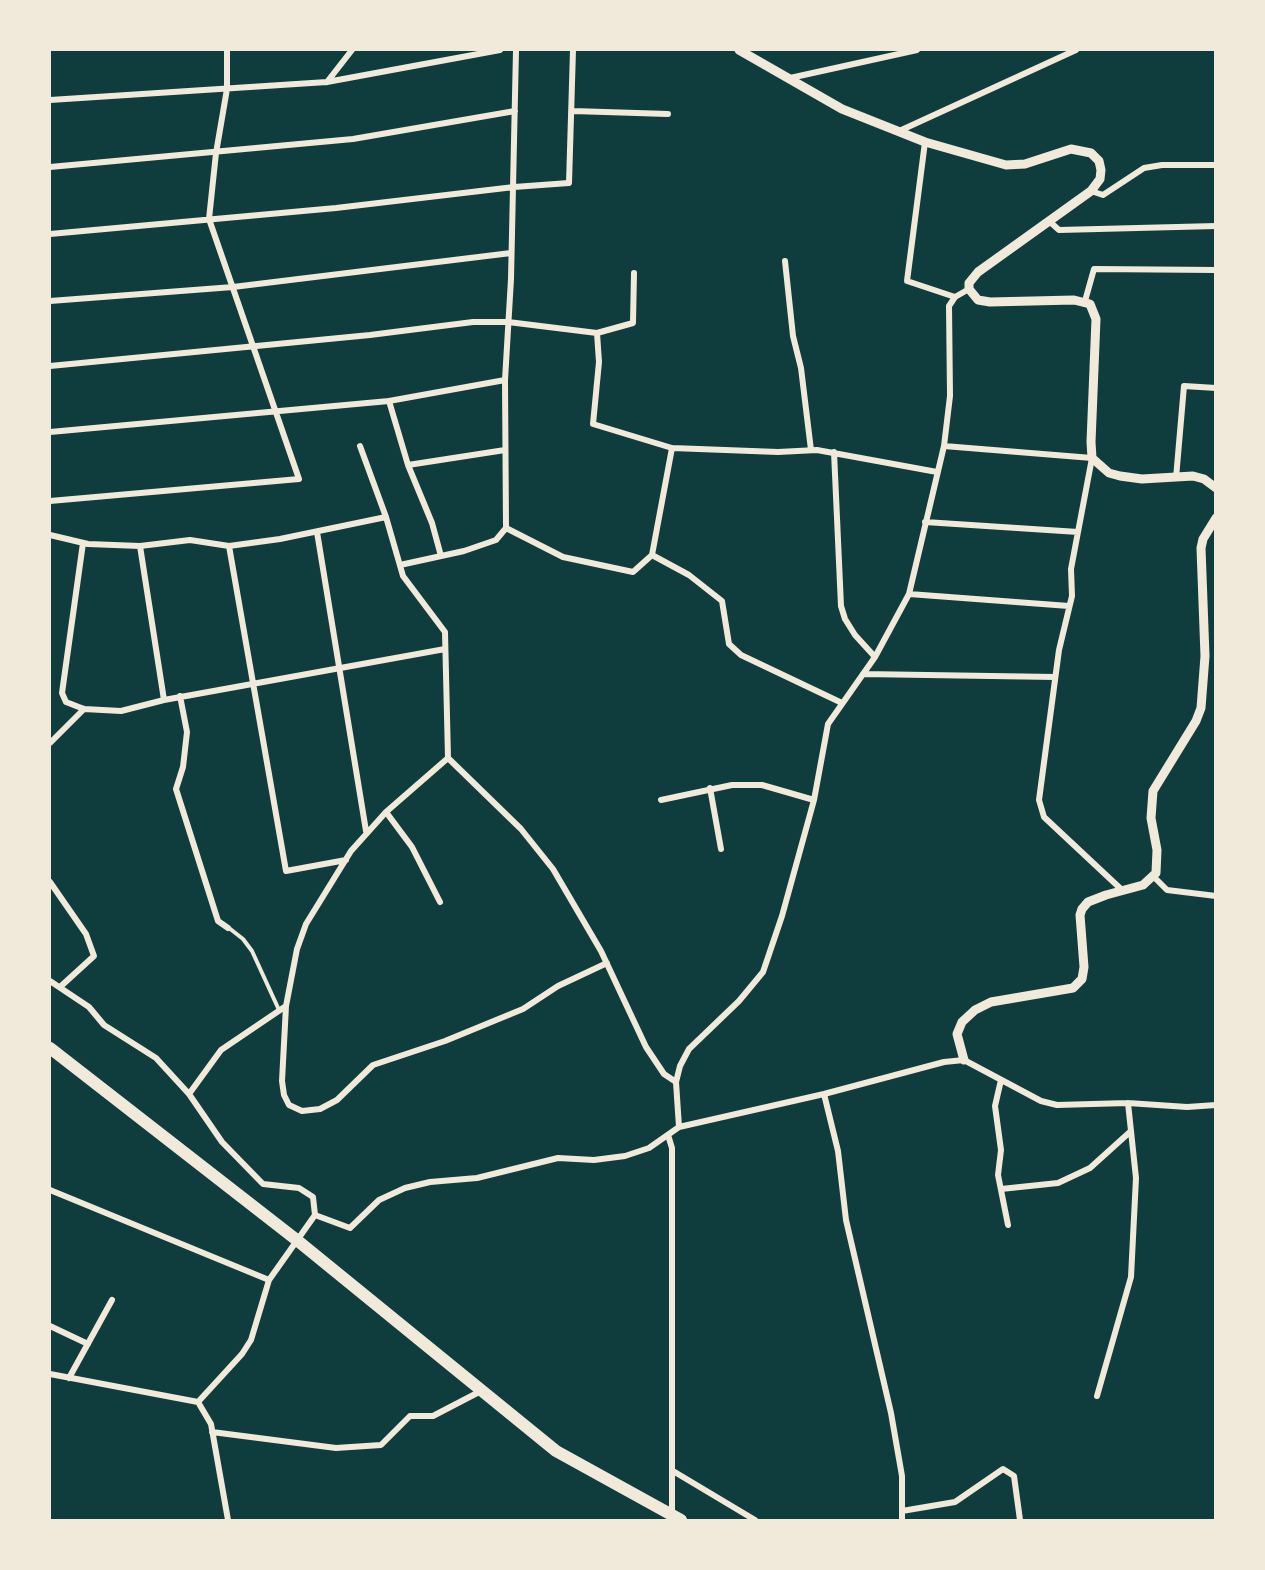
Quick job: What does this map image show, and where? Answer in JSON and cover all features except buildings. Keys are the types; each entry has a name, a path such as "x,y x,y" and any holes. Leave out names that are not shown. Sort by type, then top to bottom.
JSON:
{"main road":[{"path":"50,1048 298,1241 483,1389 556,1451 675,1518"}],"street":[{"path":"50,501 299,479 209,219 216,153 227,89 227,50"},
{"path":"327,82 352,50"},
{"path":"50,100 327,82 500,50"},
{"path":"400,565 496,540 506,528 504,380 514,187 516,50"},
{"path":"50,234 336,208 514,187 569,183 573,111 573,50"},
{"path":"739,50 842,109 897,133 925,142 1006,165 1025,164 1062,151 1082,150 1091,153 1098,161 1101,170 1100,179 1091,191 978,272 969,283 969,289 978,300 990,302 1085,301 1094,310 1096,319 1090,442 1092,458 1071,569 1069,606 1055,677 1040,792 1044,817 1122,890"},
{"path":"790,78 917,50"},
{"path":"897,133 1077,50"},
{"path":"50,167 353,139 515,111"},
{"path":"573,111 668,114"},
{"path":"925,142 907,281 954,297"},
{"path":"1091,191 1103,195 1144,168 1162,165 1215,165"},
{"path":"1048,221 1059,230 1215,226"},
{"path":"50,302 233,287 511,253"},
{"path":"784,261 811,450"},
{"path":"1085,301 1094,268 1215,270"},
{"path":"50,366 473,322 508,322 597,333 633,323 634,273"},
{"path":"679,1127 676,1082 680,1066 689,1049 739,1001 763,972 782,916 814,800 828,724 875,657 909,594 944,446 950,396 949,306 954,297 969,289"},
{"path":"597,333 599,362 593,424 672,448 834,452 937,472"},
{"path":"50,432 389,401 504,380"},
{"path":"1176,478 1185,386 1215,388"},
{"path":"389,401 408,465 432,523 441,556"},
{"path":"360,446 386,517 403,576 445,632 448,758 521,829 553,869 607,963 646,1047 664,1074 676,1082"},
{"path":"944,446 1092,458 1109,473 1120,476 1176,478 1193,476 1204,479 1215,488"},
{"path":"506,528 562,556 633,572 652,555 672,448"},
{"path":"408,465 506,450"},
{"path":"834,452 841,606 845,619 855,635 875,657"},
{"path":"50,535 83,543 140,546 190,540 230,546 317,532 386,517"},
{"path":"964,1060 957,1034 962,1022 975,1010 1017,996 1073,988 1082,980 1084,967 1080,915 1082,909 1088,902 1143,885 1154,877 1158,867 1151,818 1153,791 1196,721 1203,694 1204,621 1201,548 1203,538 1215,518"},
{"path":"926,522 1078,532"},
{"path":"317,532 366,831"},
{"path":"83,543 62,693 66,702 84,710 121,711 180,696 445,649"},
{"path":"140,546 164,700"},
{"path":"230,546 286,871 346,860"},
{"path":"652,555 689,575 722,601 729,644 741,655 842,703"},
{"path":"909,594 1069,606"},
{"path":"863,674 1055,677"},
{"path":"180,696 187,732 183,767 176,789 218,921 228,928"},
{"path":"50,743 84,710"},
{"path":"448,758 366,831 306,924 297,949 286,1006 282,1081 284,1095 290,1105 302,1111 320,1109 337,1100 373,1065 445,1041 523,1009 558,986 607,963"},
{"path":"662,800 710,788 762,785 814,800"},
{"path":"710,788 721,849"},
{"path":"386,812 412,847 440,902"},
{"path":"1154,877 1167,890 1215,896"},
{"path":"50,882 86,933 94,956 60,987"},
{"path":"50,981 89,1007 104,1025 156,1058 189,1094 222,1142 263,1184 299,1188 313,1197 315,1215 269,1280 251,1340 242,1354 198,1402"},
{"path":"189,1094 220,1050 286,1006"},
{"path":"315,1215 350,1228 378,1200 405,1188 430,1182 477,1178 558,1158 594,1160 625,1156 649,1149 679,1127 824,1094 944,1062 964,1060 1041,1101 1057,1105 1128,1103 1187,1107 1215,1105"},
{"path":"1001,1080 995,1106 1001,1150 998,1174 1008,1225"},
{"path":"824,1094 838,1151 846,1220 891,1413 902,1476 902,1521"},
{"path":"1097,1396 1131,1277 1136,1178 1128,1103"},
{"path":"1001,1189 1058,1183 1090,1168 1131,1131"},
{"path":"668,1135 672,1160 675,1518"},
{"path":"50,1190 269,1280"},
{"path":"69,1378 112,1300"},
{"path":"50,1326 88,1344"},
{"path":"50,1374 198,1402 211,1424 228,1521"},
{"path":"212,1432 336,1448 381,1445 410,1416 433,1416 483,1389"},
{"path":"902,1512 956,1502 1003,1469 1014,1476 1020,1521"},
{"path":"673,1471 755,1521"}],"lane":[{"path":"228,928 243,939 252,951 279,1010"}]}
